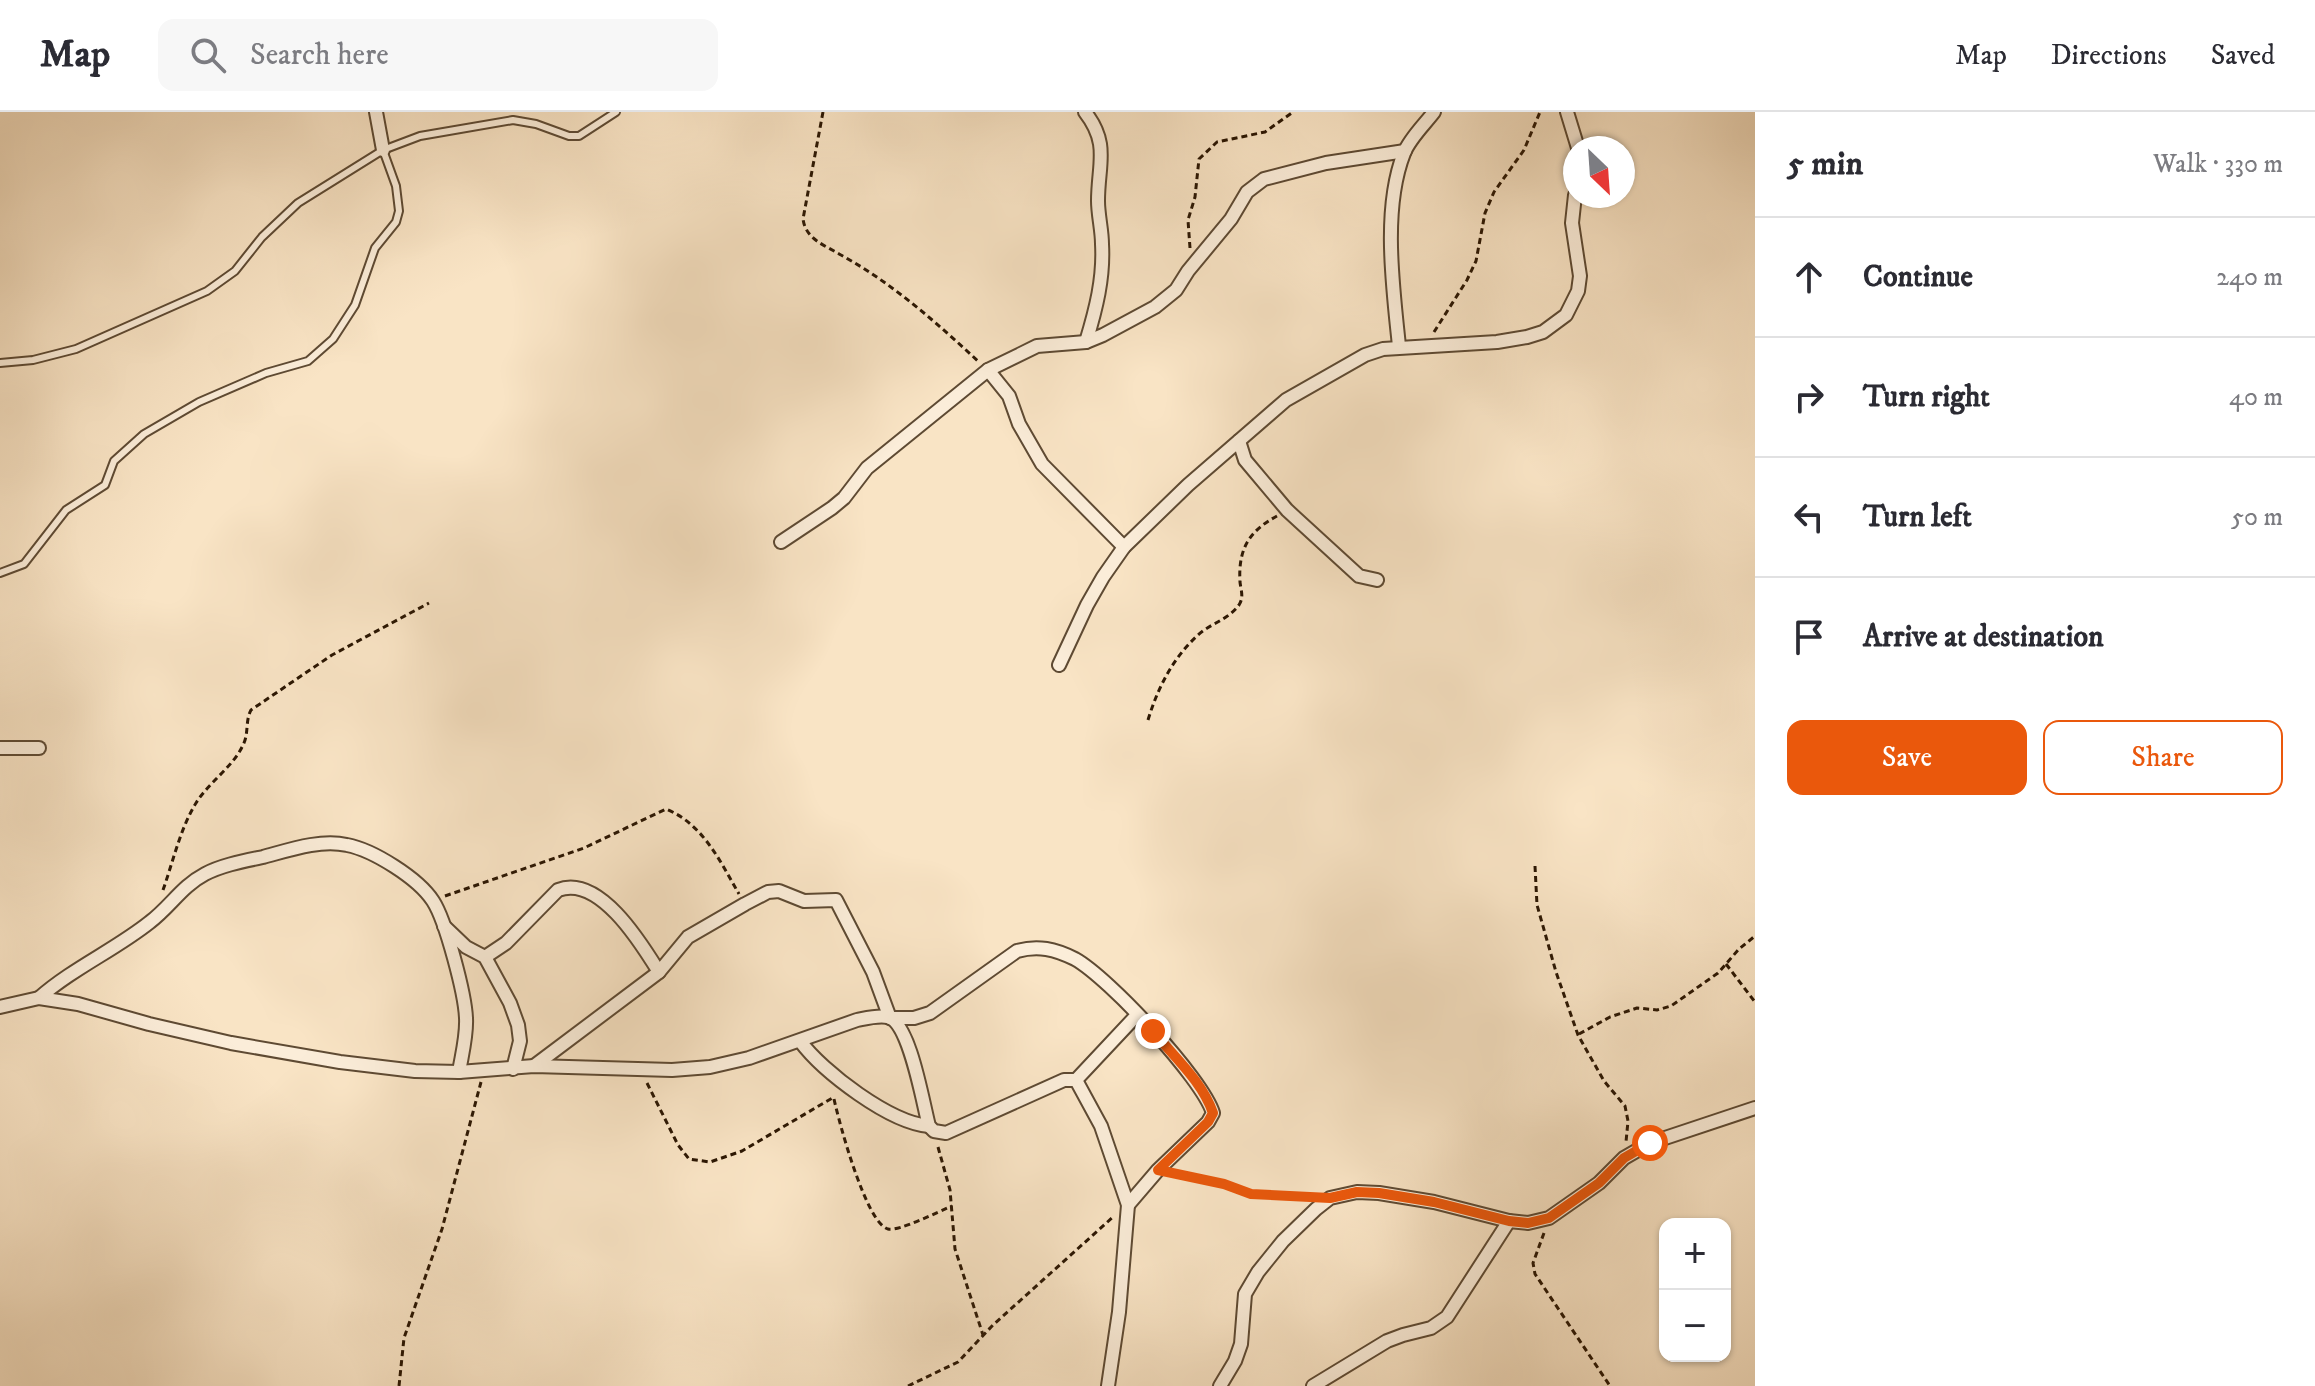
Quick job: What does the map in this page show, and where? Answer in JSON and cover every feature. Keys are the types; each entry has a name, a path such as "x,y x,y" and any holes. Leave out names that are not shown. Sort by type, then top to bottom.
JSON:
{"street":[{"path":"376,112 383,150"},
{"path":"1085,112 1099,134 1102,147 1098,201 1102,244 1101,286 1086,342"},
{"path":"1399,346 1393,289 1394,196 1405,151 1434,112"},
{"path":"1567,112 1574,136"},
{"path":"781,542 832,508 844,498 867,468 988,370 1037,346 1086,342 1155,307 1176,290 1231,219 1247,192 1264,179 1326,163 1405,151"},
{"path":"1059,665 1103,577 1124,547 1286,400 1365,355 1399,346 1497,342 1527,337 1543,332 1566,315 1578,291 1580,276 1572,223 1574,208"},
{"path":"988,370 1009,396 1019,424 1042,464 1124,547"},
{"path":"1239,441 1245,460 1287,510 1359,576 1377,580"},
{"path":"0,748 39,748"},
{"path":"39,998 77,968 153,921 185,886 207,873 315,845 344,844 367,851 408,877 432,900 443,925 466,1014 459,1072"},
{"path":"485,957 506,943 558,890 569,886 592,894 615,913 635,934 659,972"},
{"path":"534,1066 659,972 681,943 745,904 768,892 779,891 804,901 836,900 873,972 890,1018 898,1025 912,1056 931,1129"},
{"path":"443,925 466,947 485,957 510,1003 520,1041 513,1069"},
{"path":"0,1007 39,998 78,1004 246,1046 415,1071 484,1072 534,1066 710,1067 800,1041 857,1020 874,1016 914,1018 930,1013 1017,951 1034,946 1074,959 1095,973 1188,1071 1213,1113 1208,1122 1158,1170 1128,1205"},
{"path":"800,1041 824,1068 857,1092 904,1121 946,1133 1064,1080 1076,1080 1137,1015"},
{"path":"1076,1080 1101,1126 1128,1205 1119,1312 1108,1386"},
{"path":"1220,1386 1241,1344 1245,1294 1283,1241 1330,1198 1357,1192 1379,1193 1528,1223 1549,1218 1599,1183 1624,1158 1650,1143 1755,1108"},
{"path":"1313,1386 1387,1341 1431,1328 1447,1317 1509,1221"}],"lane":[{"path":"0,363 33,360 76,349 207,291 235,271 262,237 298,203 383,150 420,136 513,120 579,136 616,112"},
{"path":"0,573 24,564 66,510 105,485 114,461 144,434 199,402 266,373 308,361 333,339 355,305 375,248 396,222 399,211 396,186 383,150"}],"path":[{"path":"823,112 803,219 804,230 811,238 864,268 908,299 988,370"},
{"path":"1195,263 1187,239 1199,159 1217,142 1265,132 1293,112"},
{"path":"1427,346 1438,323 1467,280 1476,261 1485,213 1494,192 1524,150 1540,112"},
{"path":"1148,720 1159,687 1176,660 1198,635 1229,616 1240,603 1243,597 1240,579 1242,556 1252,532 1287,510"},
{"path":"163,892 195,805 245,743 247,717 251,710 332,655 429,603"},
{"path":"432,900 584,848 666,809 682,816 699,831 745,904"},
{"path":"1535,866 1537,905 1578,1035 1604,1081 1625,1106 1628,1121 1624,1158"},
{"path":"1578,1035 1610,1017 1637,1008 1657,1010 1671,1006 1726,964 1755,936"},
{"path":"1726,964 1755,1002"},
{"path":"640,1069 678,1145 689,1159 710,1162 742,1151 834,1097 846,1148 860,1185 881,1225 900,1230 952,1206"},
{"path":"399,1386 404,1338 446,1213 484,1072"},
{"path":"931,1129 950,1190 955,1249 983,1335"},
{"path":"1158,1170 1224,1184 1251,1194 1330,1198"},
{"path":"908,1386 958,1362 983,1335 1128,1205"},
{"path":"1549,1218 1533,1263 1535,1274 1610,1386"}],"route":[{"path":"1153,1031 1188,1071 1213,1113 1208,1122 1158,1170 1224,1184 1242,1192 1330,1198 1357,1192 1379,1193 1528,1223 1549,1218 1599,1183 1624,1158 1650,1143"}]}
